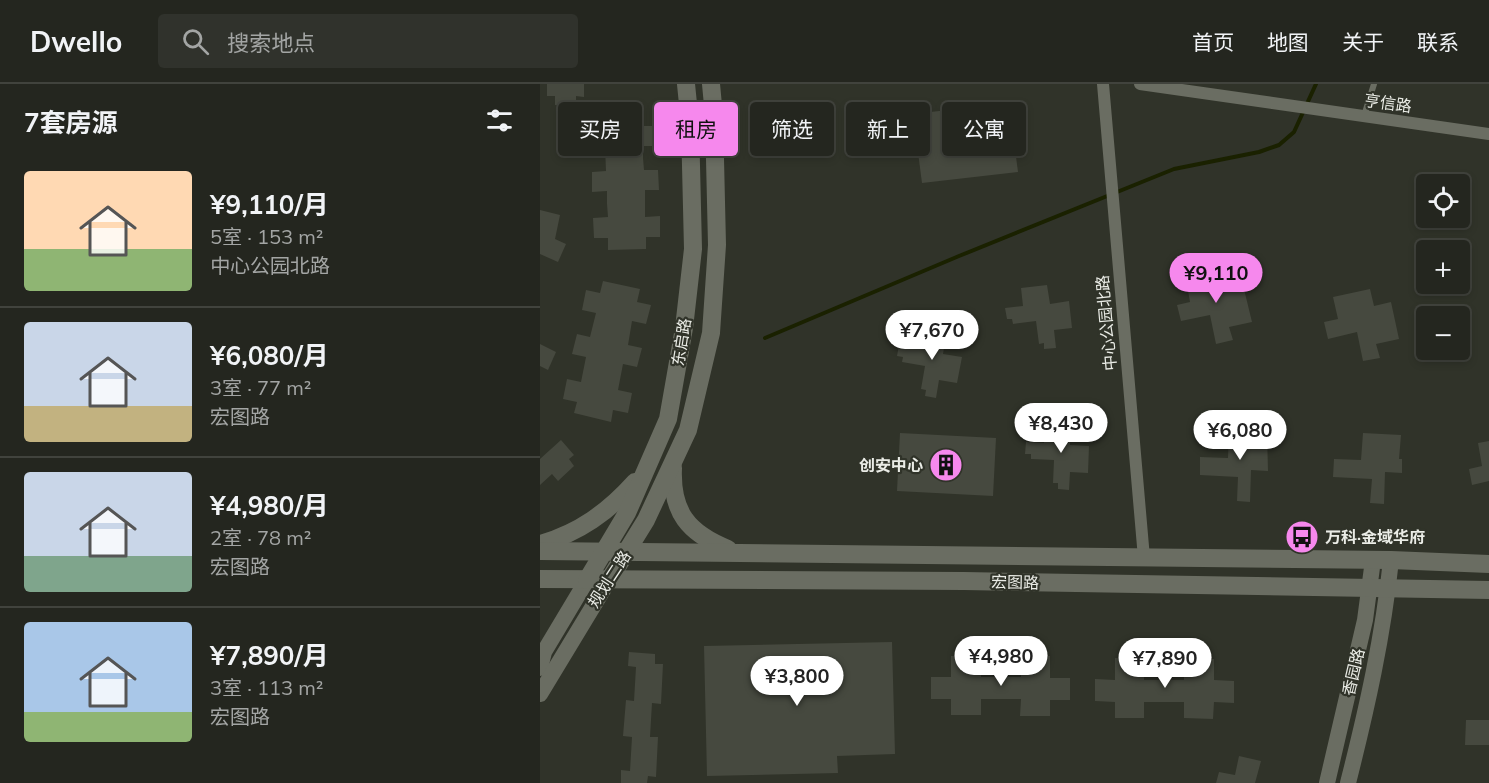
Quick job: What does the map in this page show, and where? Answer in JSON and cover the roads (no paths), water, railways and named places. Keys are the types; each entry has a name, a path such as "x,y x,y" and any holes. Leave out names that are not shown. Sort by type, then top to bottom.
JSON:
{"main road":[{"name":"东启路","path":"587,580 627,513 668,419 684,328 693,249 690,124 686,84"},
{"name":"东启路","path":"673,463 688,430 711,333 717,245 714,116 711,84"},
{"path":"673,463 672,482 676,500 687,523 704,539 737,552"},
{"name":"规划二路","path":"609,580 646,520 673,463"},
{"path":"540,544 583,528 616,503 646,469"},
{"name":"宏图路","path":"540,551 1382,560 1489,564"},
{"name":"宏图路","path":"540,579 929,581 1489,590"}],"street":[{"name":"中心公园北路","path":"1103,84 1144,558"},
{"name":"亨信路","path":"1140,84 1489,134"},
{"name":"香园路","path":"1327,783 1365,620 1369,588 1382,560"},
{"name":"香园路","path":"1348,783 1384,624 1388,588 1382,560"},
{"name":"规划二路","path":"540,668 544,652 587,580"},
{"name":"规划二路","path":"540,694 609,580"}],"lane":[{"path":"1364,116 1374,84"}],"waterway":[{"path":"765,338 1174,169 1259,152 1279,145 1294,132 1316,84"}],"place":[{"name":"创安中心","path":"946,465"},
{"name":"万科·金域华府","path":"1302,537"}]}
